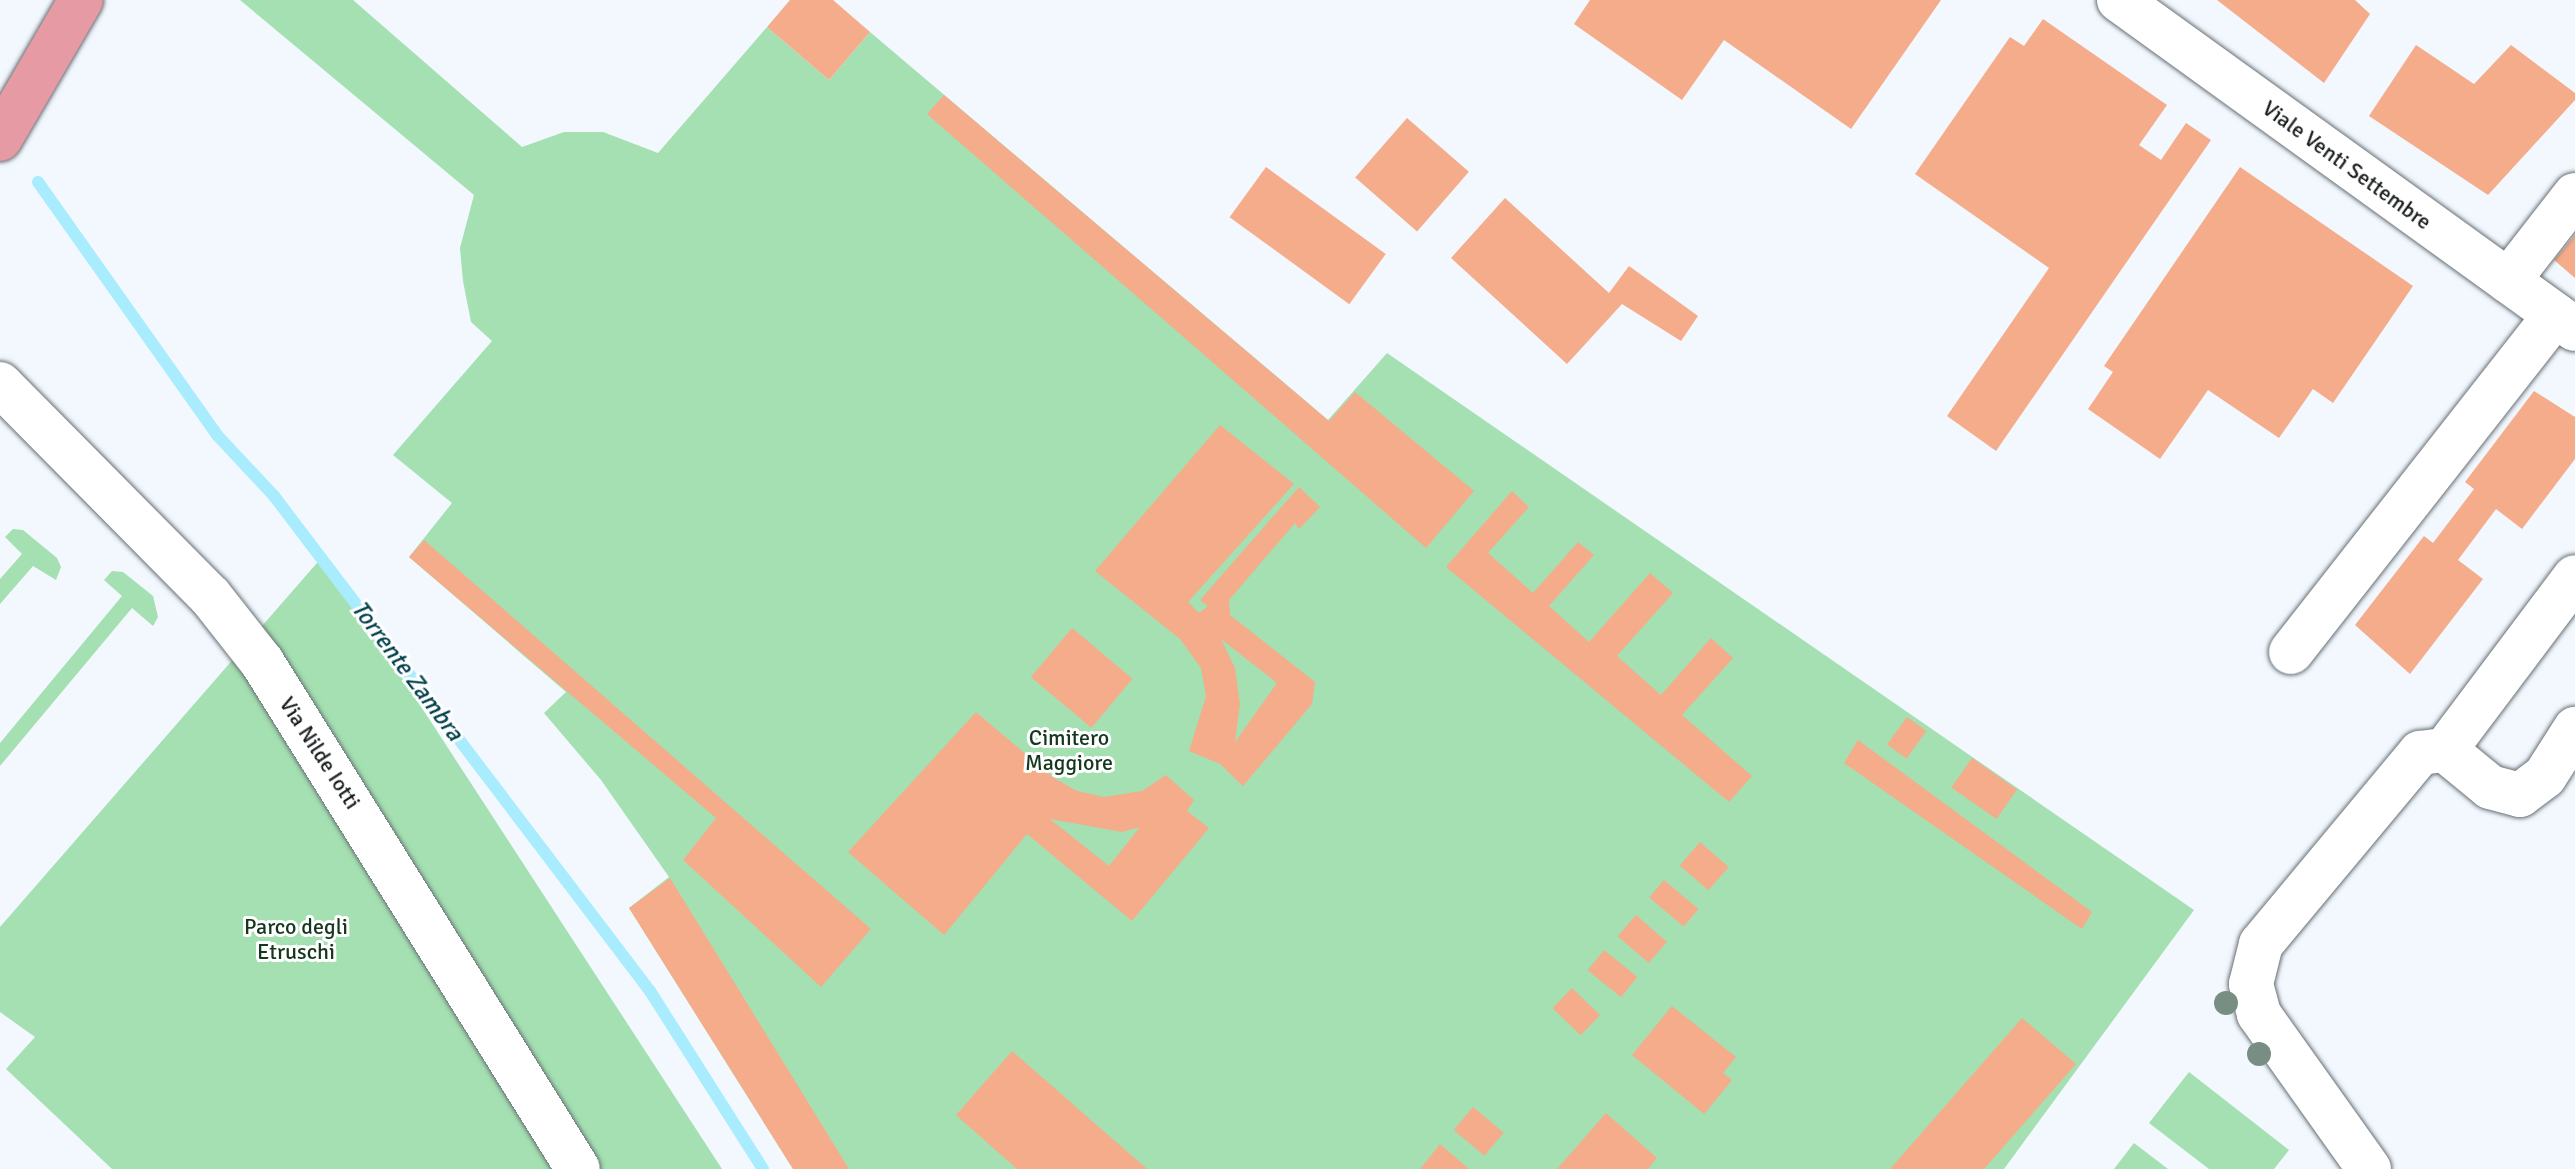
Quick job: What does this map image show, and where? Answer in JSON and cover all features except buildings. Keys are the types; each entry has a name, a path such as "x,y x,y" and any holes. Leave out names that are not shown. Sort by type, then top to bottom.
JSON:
{"main road":[{"path":"0,139 81,0"}],"street":[{"name":"Viale Venti Settembre","path":"2132,4 2565,322"},
{"path":"2508,281 2575,195"},
{"path":"2291,652 2565,322"},
{"name":"Via Nilde Iotti","path":"0,384 210,596 262,662 339,779 578,1169"},
{"path":"2369,1169 2259,1014 2251,984 2261,944 2420,753 2445,750 2575,577"},
{"path":"2445,750 2490,787 2520,795 2545,776 2575,729"}],"green space":[{"name":"Cimitero Maggiore","path":"240,0 353,0 522,147 564,132 603,132 658,153 767,27 829,80 870,32 1328,420 1387,353 2194,910 2004,1169 793,1169 629,908 669,877 601,780 544,713 566,692 409,557 452,503 393,455 492,341 471,322 463,281 460,248 474,195"},
{"path":"13,529 23,530 57,558 61,567 56,580 33,566 0,604 0,579 22,554 5,537"},
{"name":"Parco degli Etruschi","path":"323,556 722,1169 112,1169 6,1069 35,1037 0,1012 0,927"},
{"path":"112,571 123,572 153,596 158,617 153,626 132,608 0,766 0,743 122,596 104,580"},
{"path":"2189,1072 2289,1150 2274,1169 2209,1169 2149,1123"},
{"path":"2134,1143 2168,1169 2114,1169"}],"waterway":[{"name":"Torrente Zambra","path":"38,182 217,435 274,496 650,991 763,1169"}]}
